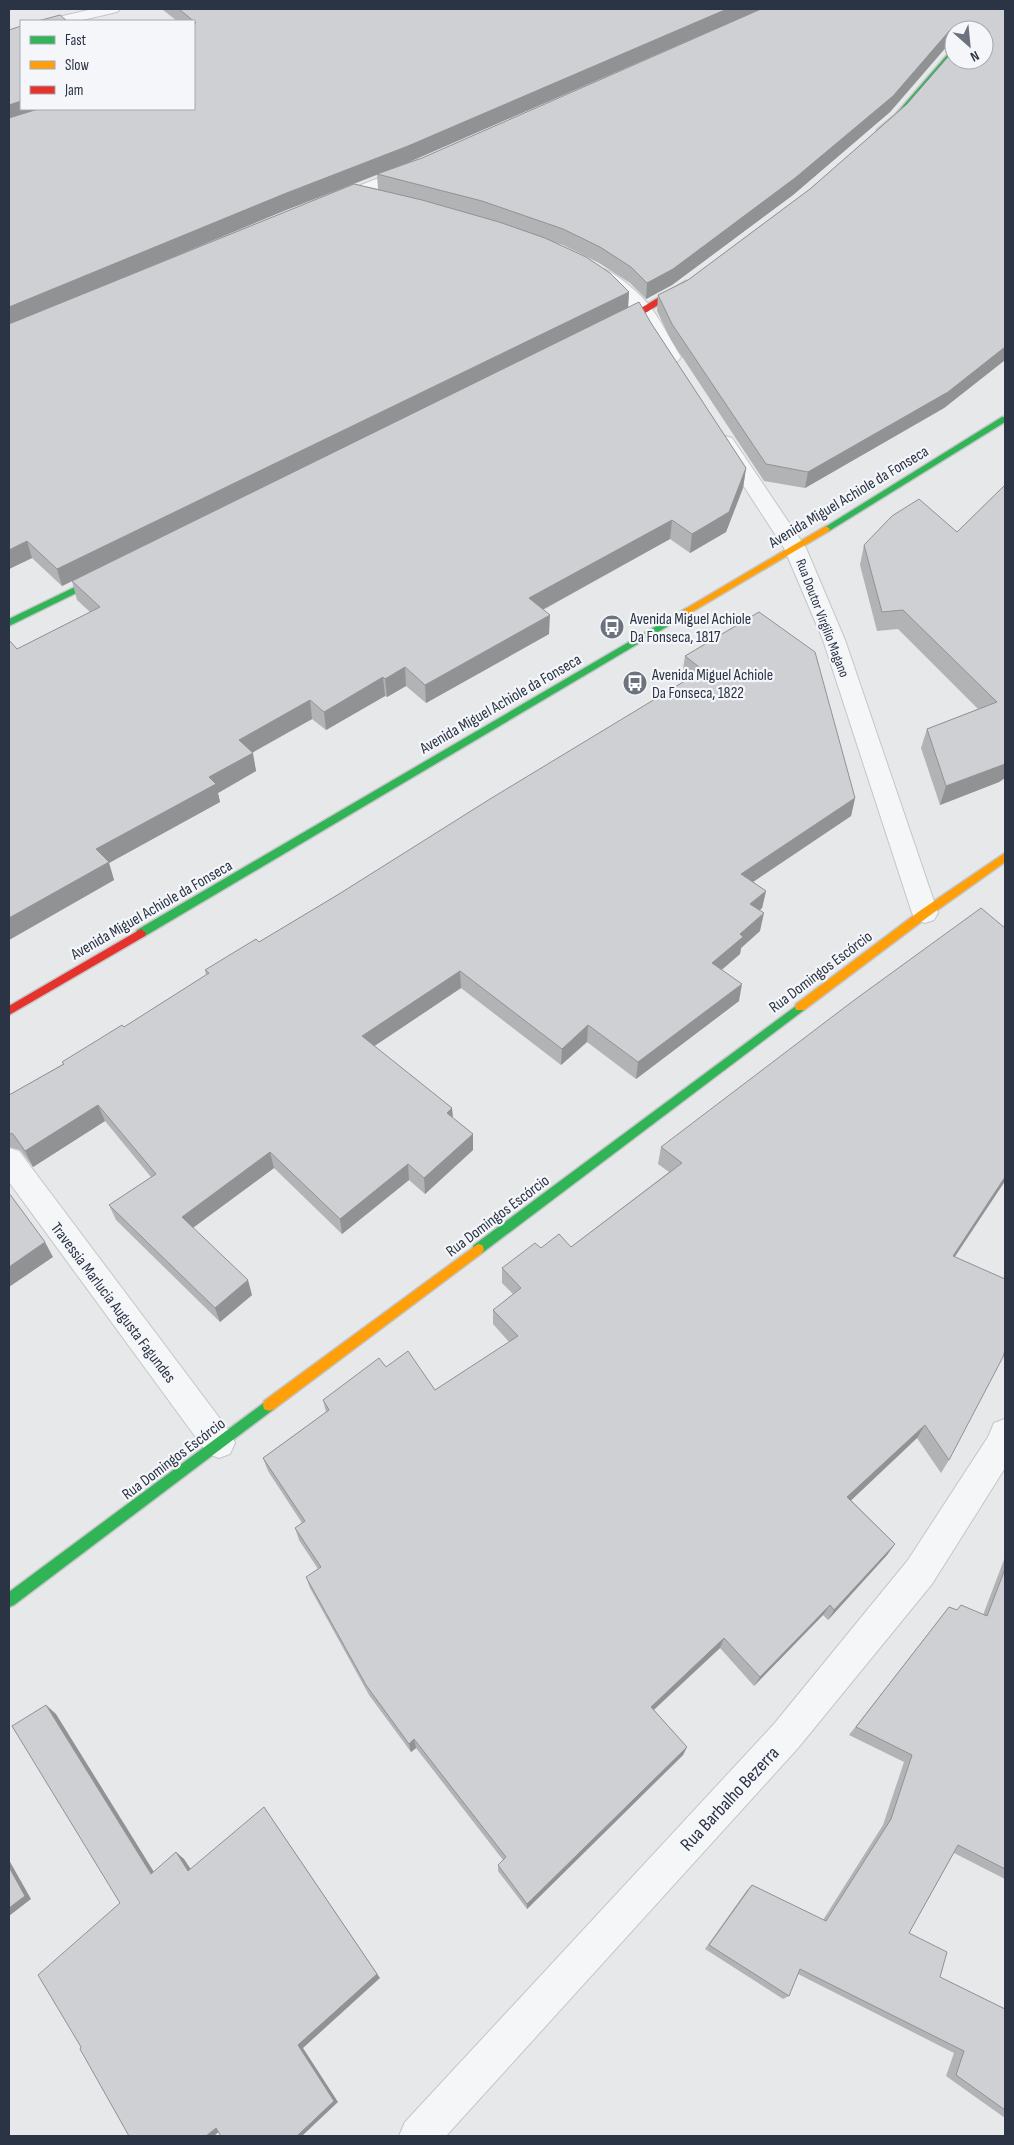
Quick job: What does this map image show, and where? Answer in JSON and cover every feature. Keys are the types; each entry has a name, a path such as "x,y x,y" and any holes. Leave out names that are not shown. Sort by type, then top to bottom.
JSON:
{"street":[{"path":"63,20 112,9"},
{"path":"867,142 897,116 944,61"},
{"path":"320,206 357,193 425,164"},
{"path":"357,193 384,199"},
{"path":"584,264 616,284 644,310 660,341 681,373"},
{"path":"600,332 678,291 701,274"},
{"name":"Avenida Miguel Achiole da Fonseca","path":"9,1011 795,548 1005,419"},
{"name":"Rua Doutor Virgilio Magano","path":"712,422 795,548 834,640 925,914"},
{"path":"9,623 116,570"},
{"name":"Rua Domingos Escórcio","path":"9,1600 925,914 1005,857"},
{"name":"Travessia Marlucia Augusta Fagundes","path":"9,1160 219,1443"},
{"name":"Rua Barbalho Bezerra","path":"419,2136 786,1736 920,1572 1003,1443 1005,1434"}],"building":[{"path":"179,9 727,9 408,146 284,194 9,307 9,118 35,110 195,110 196,23 195,20"},
{"path":"761,9 1005,9 1005,347 948,392 808,472 766,464 672,324 658,295 688,280 810,189 907,104 944,61 944,70 994,70 994,20 944,20 944,37 893,96 795,178 673,269 647,283 631,267 600,247 563,229 482,201 377,174 422,158"},
{"path":"60,15 66,20 42,20"},
{"path":"20,26 20,101 9,105 9,30"},
{"path":"354,184 422,200 499,222 545,238 586,257 610,273 629,292 57,569 27,541 9,550 9,324"},
{"path":"639,302 746,468 729,512 692,534 672,520 529,598 550,615 425,685 405,667 385,679 383,677 324,712 310,700 239,740 253,753 209,777 216,784 96,849 109,862 9,918 9,640 17,649 100,607 72,581"},
{"path":"1005,485 1005,764 946,786 927,729 997,702 903,610 882,612 864,545 892,516 919,499 957,532"},
{"path":"759,612 815,652 855,798 741,874 766,891 750,904 764,913 740,934 743,937 712,963 742,984 638,1062 588,1025 562,1049 460,971 362,1036 452,1108 447,1113 473,1134 424,1178 408,1164 340,1219 270,1152 182,1217 248,1280 215,1308 109,1205 156,1174 98,1105 25,1151 13,1134 9,1133 9,1095 64,1064 62,1062 122,1025 124,1027 209,973 205,970 256,939 259,942 339,894 490,799 703,670 685,656"},
{"path":"981,908 1005,928 1005,1177 953,1256 1005,1279 1005,1350 1003,1357 949,1460 925,1425 847,1497 895,1544 834,1610 830,1605 760,1677 724,1638 651,1707 687,1747 527,1904 498,1865 506,1857 414,1739 409,1744 366,1685 306,1577 321,1567 295,1528 305,1521 263,1458 329,1410 323,1400 379,1358 386,1367 408,1351 435,1390 518,1336 493,1310 521,1288 502,1268 535,1243 541,1248 559,1234 571,1247 682,1163 661,1147 853,1001"},
{"path":"9,1193 45,1242 9,1267"},
{"path":"1005,1569 1005,1869 958,1845 909,1933 947,1952 940,1977 1005,2009 1005,2110 956,2075 964,2051 800,1969 789,1996 709,1945 752,1885 826,1921 891,1819 912,1755 856,1727 949,1607 957,1610 961,1605 987,1616"},
{"path":"46,1705 151,1874 176,1852 188,1871 264,1807 377,1974 298,2045 334,2101 297,2136 221,2136 216,2128 206,2136 129,2136 80,2049 81,2047 38,1975 120,1903 12,1726"},
{"path":"9,1867 25,1896 9,1908"}],"traffic: fast":[{"path":"879,131 897,116 944,61"},
{"path":"826,529 1005,419"},
{"path":"9,623 108,574"},
{"path":"141,933 687,611"},
{"path":"478,1249 800,1007"},
{"path":"9,1600 269,1405"}],"traffic: slow":[{"path":"687,611 826,529"},
{"path":"800,1007 925,913 1005,857"},
{"path":"269,1405 478,1249"}],"traffic: jam":[{"path":"611,326 644,310 689,283"},
{"path":"9,1011 141,933"}],"place":[{"name":"Avenida Miguel Achiole Da Fonseca, 1817","path":"612,627"},
{"name":"Avenida Miguel Achiole Da Fonseca, 1822","path":"635,683"}]}
